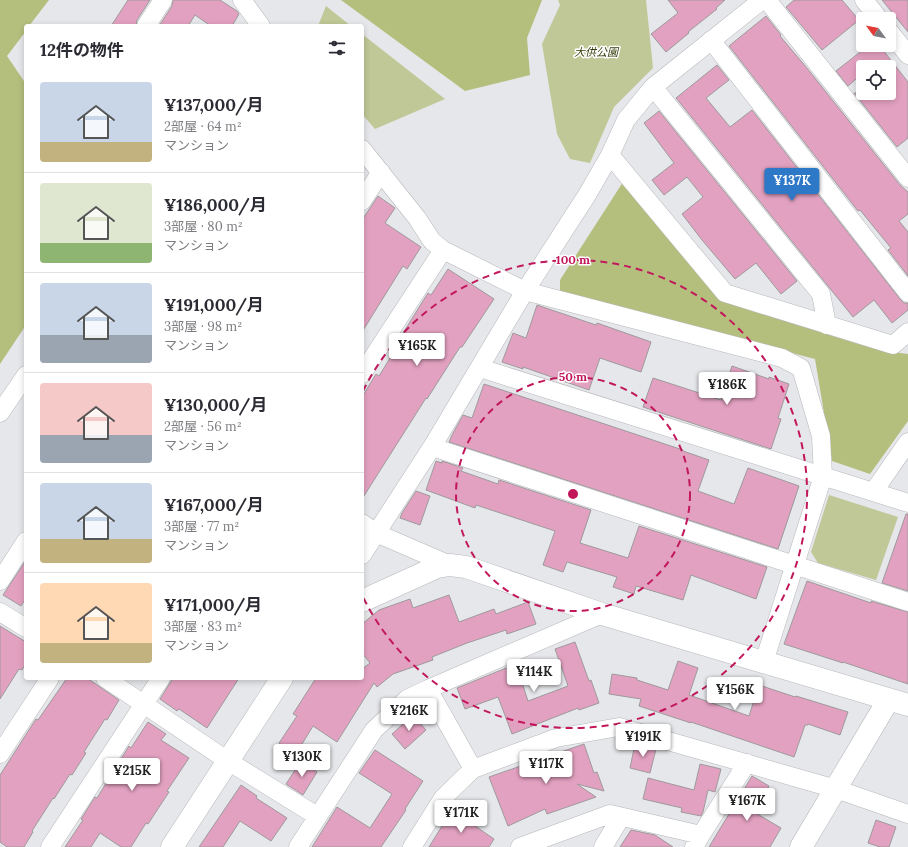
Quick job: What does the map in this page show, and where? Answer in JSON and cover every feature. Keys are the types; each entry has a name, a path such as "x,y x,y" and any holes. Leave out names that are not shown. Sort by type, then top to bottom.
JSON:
{"street":[{"path":"147,24 163,0"},
{"path":"242,0 258,24"},
{"path":"364,547 369,528 432,447 525,291 587,195 610,154 626,120 653,87 762,0"},
{"path":"767,0 908,178"},
{"path":"864,0 873,12"},
{"path":"711,40 908,293"},
{"path":"896,40 908,55"},
{"path":"653,87 822,294 827,324"},
{"path":"364,151 417,218 432,241 443,250 525,291 782,358 801,368 821,436 823,476 764,662"},
{"path":"610,154 725,293 893,345 908,332"},
{"path":"364,198 381,172"},
{"path":"364,371 443,250"},
{"path":"480,368 874,491 908,503"},
{"path":"0,413 24,378"},
{"path":"874,491 908,442"},
{"path":"432,447 908,602"},
{"path":"369,528 450,565"},
{"path":"0,581 24,544"},
{"path":"364,600 437,567 450,565 466,567 602,614 898,702 836,789 801,847"},
{"path":"0,612 24,627"},
{"path":"298,847 374,730 407,700 428,689 602,614"},
{"path":"0,754 49,680"},
{"path":"108,680 228,761 317,816"},
{"path":"50,847 160,680"},
{"path":"172,847 281,680"},
{"path":"428,689 473,769"},
{"path":"412,847 443,798 473,769 556,738 619,727 836,789 908,814"},
{"path":"520,847 610,814 697,841 747,763"},
{"path":"603,847 621,817"}],"green space":[{"path":"0,0 49,0 31,24 24,24 24,34 7,56 24,81 24,328 0,364"},
{"path":"341,0 542,0 527,38 530,75 465,91"},
{"name":"大供公園","path":"558,0 646,0 653,68 614,107 590,163 570,159 557,134 542,44 560,5"},
{"path":"326,6 348,24 319,24"},
{"path":"364,36 445,99 375,129 364,116"},
{"path":"623,182 720,297 892,352 908,354 908,421 870,474 832,461 815,359 560,293 560,280"},
{"path":"829,495 898,517 876,580 818,563 811,552"}],"building":[{"path":"128,0 150,0 137,20 136,24 112,24"},
{"path":"173,0 220,0 237,11 239,14 233,24 208,24 195,15 189,24 160,24 172,6"},
{"path":"668,0 725,0 716,8 717,9 666,52 651,34 678,13"},
{"path":"794,0 842,0 856,16 856,22 822,50 786,7"},
{"path":"882,0 908,0 908,32 896,17 896,12 892,12"},
{"path":"766,16 781,35 780,36 900,185 908,192 908,214 899,221 908,232 908,276 888,250 891,248 860,210 858,211 729,46"},
{"path":"860,52 884,52 891,60 856,60 856,79 848,86 836,71"},
{"path":"717,65 729,80 706,98 730,127 752,110 900,299 904,303 908,303 908,310 892,323 874,300 853,317 676,98"},
{"path":"896,67 908,82 908,138 897,147 860,100 896,100"},
{"path":"659,111 797,281 781,294 756,263 735,279 702,240 682,214 703,197 687,177 664,195 652,180 674,163 644,123"},
{"path":"378,196 395,208 385,223 421,247 407,269 403,266 364,329 364,217"},
{"path":"448,269 494,299 462,347 460,347 427,399 426,398 364,496 364,394 376,374 379,376 400,342 398,341 428,293 431,295"},
{"path":"537,305 596,325 597,323 651,342 641,372 600,358 589,390 523,367 523,369 502,362 513,333 526,338"},
{"path":"732,366 769,379 769,377 789,384 778,418 781,419 771,449 643,407 653,378 721,400"},
{"path":"484,384 709,460 698,491 734,504 748,468 799,486 778,549 449,442 463,415 472,418"},
{"path":"436,461 442,463 442,461 463,468 461,471 498,484 499,480 591,510 580,543 628,558 639,526 767,567 756,599 691,575 683,600 636,586 634,594 613,587 617,577 567,562 563,572 543,565 555,531 476,505 475,508 426,490"},
{"path":"416,491 430,496 420,525 400,518"},
{"path":"906,514 908,514 908,591 882,583"},
{"path":"24,563 24,601 21,606 3,595"},
{"path":"807,581 871,603 871,601 908,612 908,684 784,644"},
{"path":"449,595 459,622 494,609 496,614 528,602 536,624 507,634 506,630 467,643 432,657 433,660 393,674 377,687 374,683 337,742 313,726 296,754 279,743 297,716 293,714 315,680 364,680 364,668 370,663 364,656 364,622 379,610 410,599 413,608"},
{"path":"0,626 24,641 24,666 22,670 19,669 0,699"},
{"path":"575,642 589,681 591,680 599,703 579,710 578,708 512,734 498,697 465,709 457,688 516,664 528,701 568,686 555,649"},
{"path":"678,661 698,668 689,695 749,716 759,685 848,712 840,735 808,724 805,725 794,757 639,706 641,699 609,694 612,674 637,678 637,680 668,690"},
{"path":"66,680 90,680 119,700 107,720 105,719 84,752 86,753 72,775 70,774 54,799 53,798 32,831 33,832 24,847 7,847 0,842 0,775 36,719 38,720"},
{"path":"172,680 238,680 207,728 179,709 177,711 160,699"},
{"path":"413,715 426,730 405,749 392,734"},
{"path":"148,722 166,734 161,740 189,758 167,791 169,792 148,824 146,823 131,847 121,847 100,833 91,847 65,847 83,820 81,819 95,797 97,798 129,746 131,748"},
{"path":"584,744 594,773 597,772 604,791 577,784 596,797 547,814 545,809 508,826 489,777"},
{"path":"635,744 656,749 650,773 630,768"},
{"path":"375,750 423,781 405,809 406,810 381,847 312,847 337,807 370,828 392,794 359,773"},
{"path":"301,761 317,772 303,795 286,784"},
{"path":"700,764 721,769 715,792 708,790 701,816 681,812 682,808 643,799 648,778 694,790"},
{"path":"752,776 769,786 754,812 781,828 770,847 709,847"},
{"path":"241,785 257,796 256,798 287,818 271,841 240,821 223,847 199,847"},
{"path":"452,810 494,839 489,847 429,847"},
{"path":"876,820 896,827 889,847 880,847 868,843"},
{"path":"631,830 655,835 673,847 620,847"}]}
